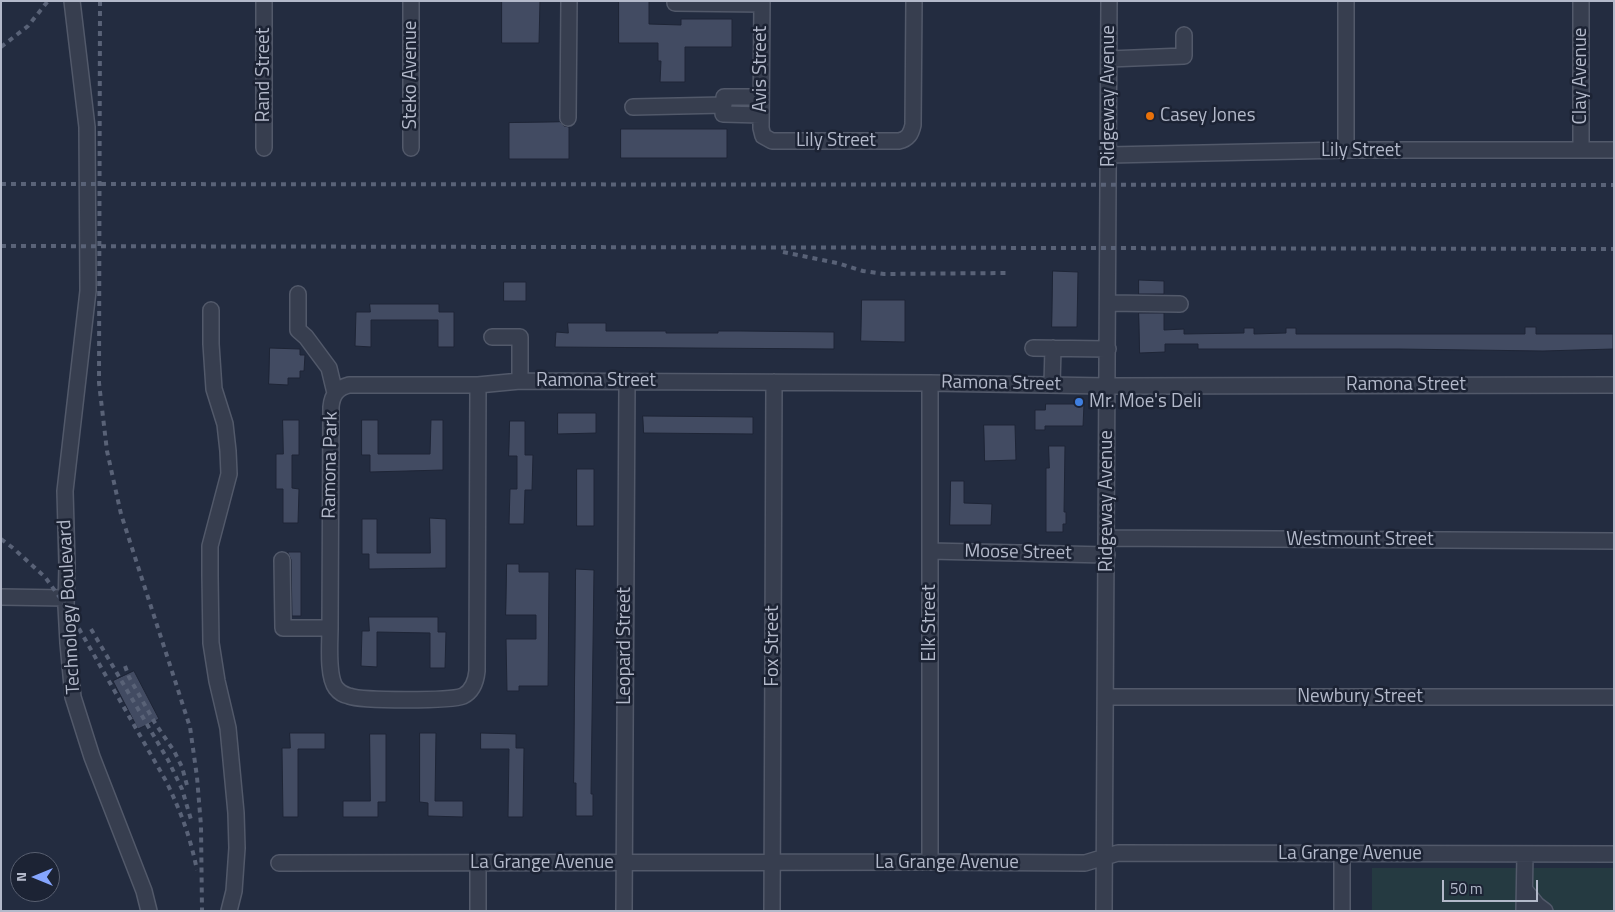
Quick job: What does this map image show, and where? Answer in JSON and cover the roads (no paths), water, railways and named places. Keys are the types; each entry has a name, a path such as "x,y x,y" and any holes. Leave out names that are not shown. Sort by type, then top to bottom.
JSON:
{"street":[{"name":"Technology Boulevard","path":"72,1 87,127 88,290 65,491 68,643 73,697 92,757 144,891 149,911"},
{"name":"Rand Street","path":"264,1 264,148"},
{"name":"Steko Avenue","path":"411,1 411,148"},
{"path":"568,118 569,1"},
{"name":"Lily Street","path":"763,136 772,141 899,141 908,137 911,134 913,125 914,1"},
{"name":"Ridgeway Avenue","path":"1104,911 1109,1"},
{"path":"1346,1 1346,150"},
{"name":"Clay Avenue","path":"1581,1 1581,150"},
{"path":"674,3 762,3"},
{"name":"Avis Street","path":"762,3 761,128 763,136"},
{"path":"1109,59 1184,56 1184,35"},
{"path":"761,97 724,97 724,114 761,115"},
{"path":"634,107 724,105"},
{"name":"Lily Street","path":"1109,155 1346,150 1614,150"},
{"path":"298,294 298,330 329,368 335,393"},
{"path":"1108,303 1180,304"},
{"path":"211,310 214,389 225,424 229,474 210,546 210,576 211,643 217,681 228,728 236,813 237,848 234,891 230,911"},
{"path":"492,337 520,337 520,381"},
{"path":"1033,348 1108,349"},
{"path":"1052,385 1053,348"},
{"name":"Ramona Street","path":"478,384 520,381 1107,386 1614,385"},
{"name":"Leopard Street","path":"624,911 627,382"},
{"name":"Fox Street","path":"772,911 774,382"},
{"name":"Elk Street","path":"930,383 930,862"},
{"name":"Ramona Park","path":"478,384 477,671 473,686 463,696 448,699 364,699 350,697 343,694 334,684 331,663 332,400 339,389 349,385 478,384"},
{"name":"Westmount Street","path":"1107,538 1614,541"},
{"name":"Moose Street","path":"930,551 1107,554"},
{"path":"282,560 283,628 330,628"},
{"path":"1,596 66,598"},
{"name":"Newbury Street","path":"1106,697 1614,697"},
{"name":"La Grange Avenue","path":"279,863 1085,863 1118,853 1614,854"},
{"path":"1342,854 1342,911"},
{"path":"1524,911 1525,854"},
{"path":"478,863 478,911"},
{"path":"1525,890 1537,905 1545,911"}],"railway":[{"path":"1,47 28,26 48,1"},
{"path":"100,1 99,383 107,451 121,514 190,727 201,826 202,911"},
{"path":"1,184 1614,185"},
{"path":"1,246 1614,249"},
{"path":"783,252 837,263 863,271 884,274 1006,273"},
{"path":"1,539 45,577 66,606 166,781 184,824 197,870"},
{"path":"91,629 168,760 182,789 192,823"},
{"path":"125,666 129,677 155,723 174,751 182,767 188,789"}],"place":[{"name":"Casey Jones","path":"1150,116"},
{"name":"Mr. Moe's Deli","path":"1079,402"}]}
